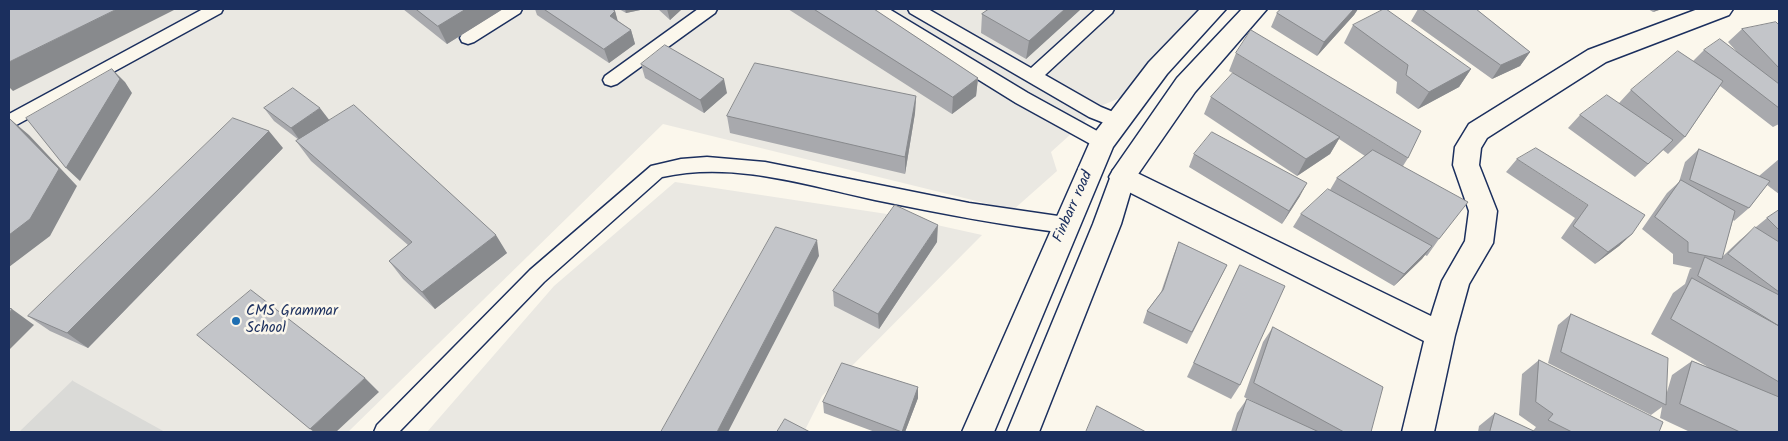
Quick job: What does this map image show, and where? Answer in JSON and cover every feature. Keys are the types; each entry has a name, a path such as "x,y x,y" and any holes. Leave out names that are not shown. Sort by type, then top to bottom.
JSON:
{"main road":[{"name":"Finbarr road","path":"978,432 1065,225 1110,131 1158,68 1214,9"},
{"path":"1023,432 1107,224 1122,177 1186,85 1254,9"},
{"path":"1418,432 1440,335 1456,281 1479,243 1483,211 1466,165 1468,147 1478,131 1597,56 1720,9"},
{"path":"1122,177 1440,335"}],"lane":[{"path":"9,122 215,9"},
{"path":"468,38 514,9"},
{"path":"611,80 709,9"},
{"path":"877,9 1022,98 1110,131"},
{"path":"916,9 1095,112 1110,131"},
{"path":"1022,98 1037,78 1106,9"},
{"path":"386,432 537,276 657,172 672,166 705,164 767,170 953,208 1065,225"}],"shaded area":[{"name":"CMS Grammar School","path":"9,9 1208,9 1127,95 1103,105 1051,152 1057,171 1013,210 663,124 348,432 9,432"},
{"path":"675,182 887,214 982,235 822,396 804,432 427,432 554,286"},
{"path":"73,381 165,432 19,432"}],"building":[{"path":"9,9 117,9 9,62"},
{"path":"416,9 466,9 438,26"},
{"path":"544,9 612,9 615,11 610,16 631,30 604,49"},
{"path":"814,9 874,9 978,78 953,97"},
{"path":"989,9 1065,9 1029,41 982,14"},
{"path":"1281,9 1354,9 1324,42 1277,13"},
{"path":"1384,9 1471,69 1429,92 1406,75 1408,65 1353,25"},
{"path":"1422,9 1476,9 1530,52 1501,65"},
{"path":"1776,22 1779,25 1779,68 1742,29"},
{"path":"1251,30 1421,131 1408,158 1236,53"},
{"path":"1720,39 1779,84 1779,108 1704,50"},
{"path":"665,45 724,79 700,100 641,64"},
{"path":"1678,51 1723,81 1685,137 1631,90"},
{"path":"755,63 916,96 905,157 727,116"},
{"path":"112,69 120,79 66,168 26,118"},
{"path":"1233,73 1340,137 1306,159 1211,97"},
{"path":"293,88 320,108 291,128 264,108"},
{"path":"1607,95 1673,140 1648,164 1580,115"},
{"path":"354,105 496,235 422,292 389,261 412,242 296,141"},
{"path":"9,118 59,169 30,219 9,235"},
{"path":"233,118 269,131 67,333 28,316"},
{"path":"1212,132 1307,183 1289,211 1194,154"},
{"path":"1536,148 1645,215 1632,234 1608,252 1573,226 1588,205 1517,159"},
{"path":"1699,149 1770,181 1749,208 1690,180"},
{"path":"1373,150 1468,202 1439,239 1337,178"},
{"path":"1681,180 1735,211 1722,259 1688,252 1688,242 1655,217"},
{"path":"1328,189 1432,246 1404,274 1301,214"},
{"path":"895,205 938,225 878,314 833,291"},
{"path":"1779,210 1779,230 1767,218"},
{"path":"776,227 817,240 717,432 661,432"},
{"path":"1755,227 1779,242 1779,292 1728,254"},
{"path":"1179,242 1227,265 1192,332 1147,311 1163,290"},
{"path":"1705,257 1779,295 1779,326 1698,276"},
{"path":"1240,265 1285,286 1240,385 1194,363"},
{"path":"1692,278 1779,326 1779,382 1671,319"},
{"path":"251,290 365,378 310,429 197,335"},
{"path":"1571,314 1668,358 1666,405 1561,352"},
{"path":"1273,327 1383,387 1371,432 1344,432 1254,383"},
{"path":"1539,360 1663,422 1659,432 1572,432 1548,420 1553,414 1536,402"},
{"path":"1692,361 1779,397 1779,432 1740,432 1680,404"},
{"path":"842,363 918,387 902,432 823,402"},
{"path":"1247,399 1319,432 1236,432"},
{"path":"1097,406 1146,432 1086,432"},
{"path":"1495,413 1536,432 1490,432"},
{"path":"785,419 810,432 777,432"}],"place":[{"name":"CMS Grammar School","path":"236,321"}]}
